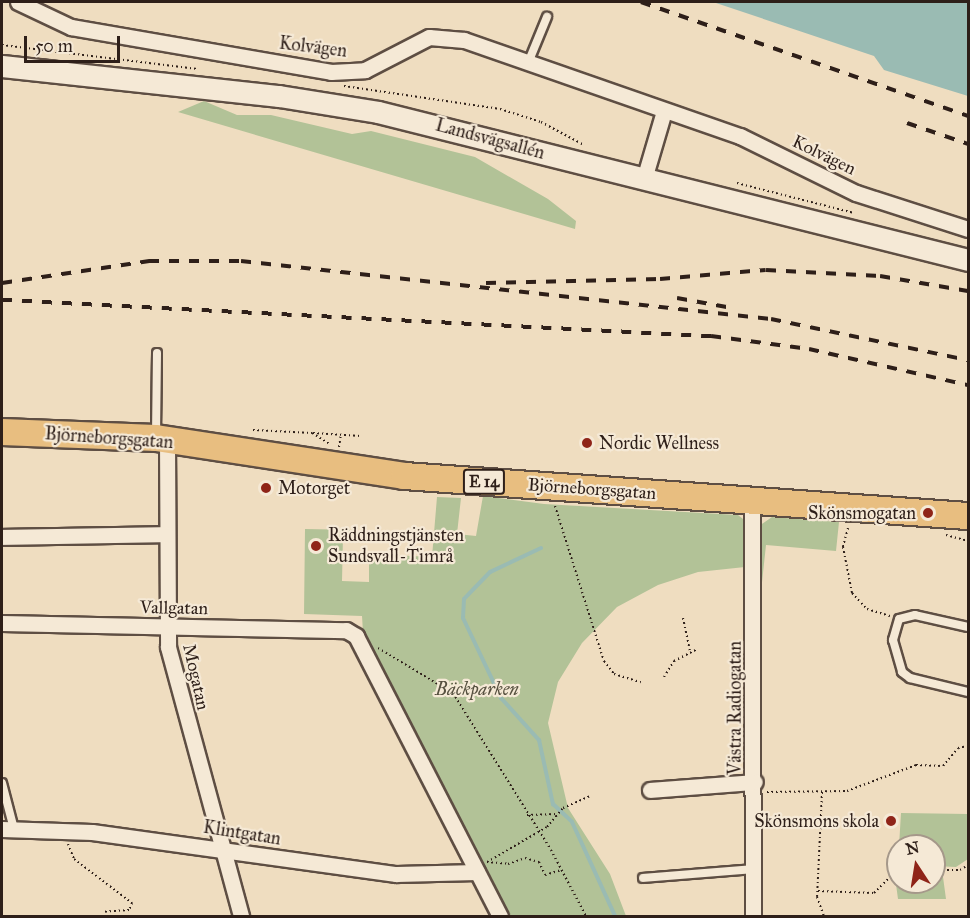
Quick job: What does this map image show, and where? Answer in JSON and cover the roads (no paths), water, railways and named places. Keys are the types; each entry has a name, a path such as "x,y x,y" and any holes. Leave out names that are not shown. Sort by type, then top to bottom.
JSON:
{"highway":[{"name":"Björneborgsgatan","path":"2,432 162,439 404,476 969,516"}],"main road":[{"name":"Landsvägsallén","path":"2,66 279,96 378,112 969,260"}],"street":[{"name":"Kolvägen","path":"18,2 70,27 331,72 364,70 429,37 464,40 740,136 856,193 969,229"},
{"path":"644,179 664,111"},
{"name":"Mogatan","path":"162,439 166,534 166,628 188,730 224,850 240,916"},
{"name":"Västra Radiogatan","path":"752,500 755,787 753,916"},
{"path":"2,537 166,534"},
{"name":"Vallgatan","path":"2,623 351,633 482,867"},
{"path":"650,790 755,787"},
{"name":"Klintgatan","path":"8,829 61,830 396,874 482,867"},
{"path":"482,867 500,916"}],"lane":[{"path":"528,63 547,17"},
{"path":"157,353 162,439"},
{"path":"969,627 915,615 899,619 893,640 902,672 910,678 969,692"},
{"path":"2,783 8,829"},
{"path":"643,878 755,869"}],"water":[{"path":"713,2 968,2 968,96 884,70 874,56"}],"waterway":[{"path":"541,548 490,572 464,599 463,618 501,698 539,740 553,804 572,822 615,916"}],"railway":[{"path":"641,2 968,116"},
{"path":"907,123 968,144"},
{"path":"2,283 149,261 241,261 771,319 968,360"},
{"path":"486,283 660,279 766,270 880,276 968,291"},
{"path":"677,298 732,308"},
{"path":"2,300 711,336 809,349 968,385"}],"place":[{"name":"Nordic Wellness","path":"587,443"},
{"name":"Motorget","path":"266,488"},
{"name":"Skönsmogatan","path":"928,513"},
{"name":"Räddningstjänsten Sundsvall-Timrå","path":"316,546"},
{"name":"Skönsmons skola","path":"891,821"}],"park label":[{"name":"Bäckparken","path":"477,689"}]}
